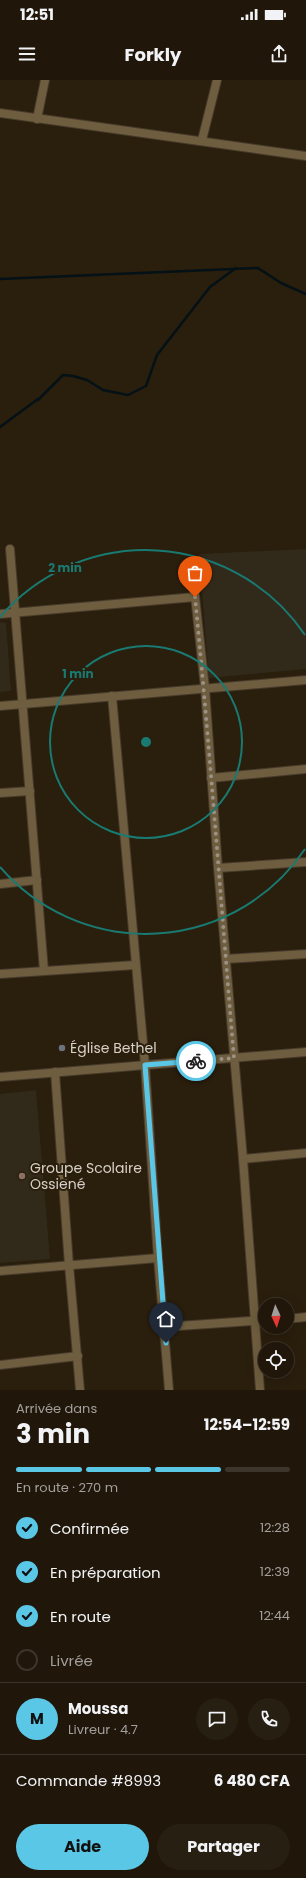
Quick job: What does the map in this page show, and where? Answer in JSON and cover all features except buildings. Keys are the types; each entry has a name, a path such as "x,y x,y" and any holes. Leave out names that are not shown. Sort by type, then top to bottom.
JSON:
{"street":[{"path":"37,119 45,80"},
{"path":"202,140 217,80"},
{"path":"0,113 202,140 306,156"},
{"path":"10,549 44,971"},
{"path":"193,578 205,688 260,1390"},
{"path":"0,614 195,597"},
{"path":"0,706 306,680"},
{"path":"112,696 145,1065 158,1258 169,1390"},
{"path":"211,778 306,769"},
{"path":"0,793 30,791"},
{"path":"218,868 306,862"},
{"path":"0,884 37,880"},
{"path":"226,959 306,954"},
{"path":"0,974 135,965"},
{"path":"0,1077 306,1052"},
{"path":"55,1072 68,1265 78,1356 80,1390"},
{"path":"243,1159 306,1153"},
{"path":"0,1271 158,1258"},
{"path":"294,1318 306,1318"},
{"path":"164,1327 258,1320"},
{"path":"0,1365 78,1356"}],"shaded area":[{"path":"306,549 306,669 209,678 199,554"},
{"path":"0,622 6,623 11,691 0,692"},
{"name":"Groupe Scolaire Ossiené","path":"36,1090 50,1259 0,1263 0,1094"}],"waterway":[{"path":"0,427 38,400 63,375 87,380 103,390 128,395 146,386 157,355 210,287 236,268"},
{"path":"0,279 258,268 281,283 306,294"}],"way so far":[{"path":"195,597 205,688 234,1058 196,1061"}],"place":[{"name":"Église Bethel","path":"62,1048"},
{"name":"Groupe Scolaire Ossiené","path":"22,1176"}],"route":[{"path":"166,1343 158,1258 145,1065 196,1061"}]}
